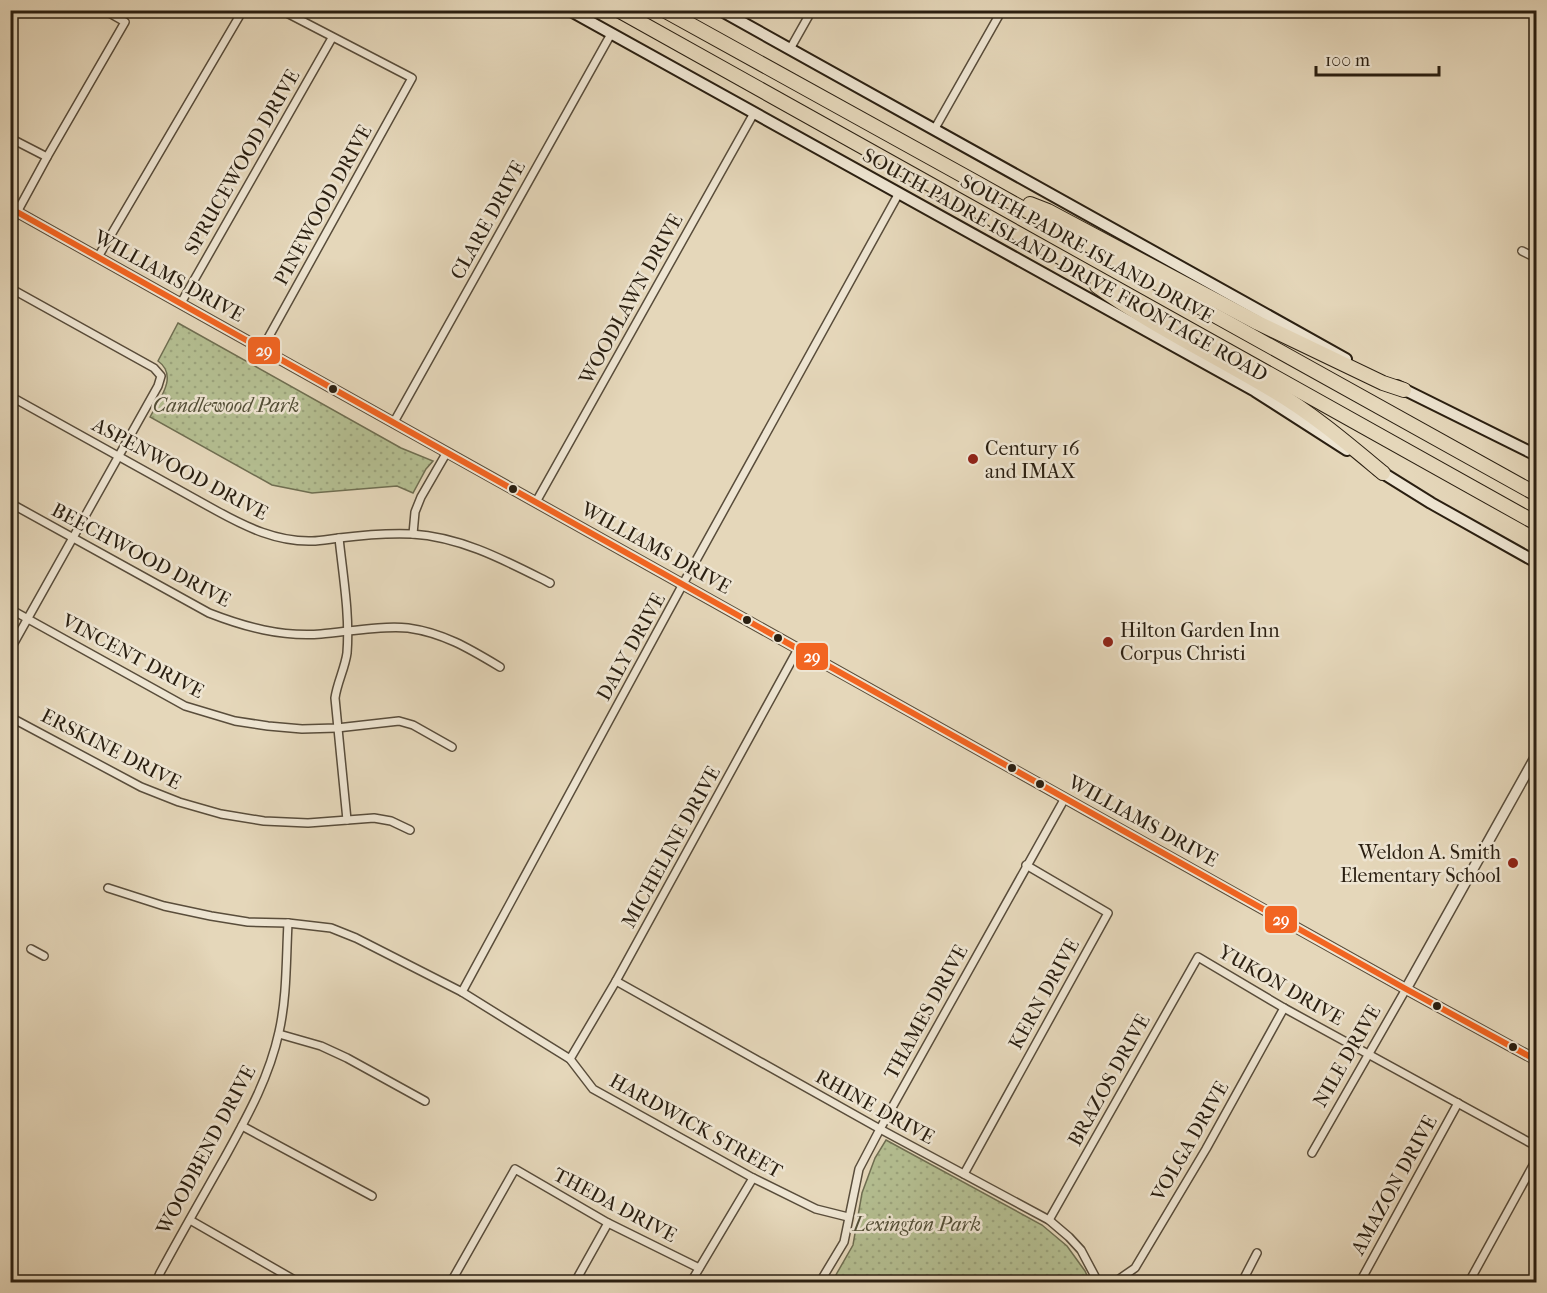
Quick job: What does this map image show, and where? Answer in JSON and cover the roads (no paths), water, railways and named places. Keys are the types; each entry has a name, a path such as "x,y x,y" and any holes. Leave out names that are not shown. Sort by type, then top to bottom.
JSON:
{"highway":[{"name":"SOUTH PADRE ISLAND DRIVE","path":"618,10 1536,523"},
{"name":"SOUTH PADRE ISLAND DRIVE","path":"663,10 1536,494"},
{"path":"975,182 1048,212 1258,323 1383,384 1404,390"},
{"path":"1037,243 1105,292 1312,415 1383,473"}],"main road":[{"name":"SOUTH PADRE ISLAND DRIVE FRONTAGE ROAD","path":"569,10 1255,391 1439,508 1536,560"},
{"path":"720,10 1404,390 1536,455"}],"street":[{"path":"10,225 14,210 125,22 104,10"},
{"path":"98,257 243,10"},
{"path":"281,10 332,38"},
{"path":"790,49 812,10"},
{"path":"934,130 1002,10"},
{"name":"CLARE DRIVE","path":"394,422 611,34"},
{"name":"PINEWOOD DRIVE","path":"262,349 412,78 332,38"},
{"name":"SPRUCEWOOD DRIVE","path":"181,303 332,38"},
{"name":"WOODLAWN DRIVE","path":"536,502 754,113"},
{"path":"10,138 47,157"},
{"name":"DALY DRIVE","path":"462,992 683,584 899,193"},
{"name":"WILLIAMS DRIVE","path":"14,210 1536,1060"},
{"path":"1522,251 1536,258"},
{"path":"10,288 154,368 161,376 158,386 10,650"},
{"name":"ASPENWOOD DRIVE","path":"10,396 216,511 262,533 287,540 312,541 376,534 438,537 463,543 550,583"},
{"path":"412,534 415,512 421,497 447,452"},
{"name":"BEECHWOOD DRIVE","path":"10,503 209,613 237,624 264,631 292,634 406,628 437,634 465,645 500,667"},
{"path":"339,538 346,606 347,655 336,686 335,698 347,820"},
{"name":"VINCENT DRIVE","path":"10,609 185,706 235,721 302,729 399,722 413,725 452,747"},
{"name":"MICHELINE DRIVE","path":"570,1059 616,981 798,649"},
{"name":"ERSKINE DRIVE","path":"10,717 141,788 221,814 264,821 308,823 374,818 391,821 410,830"},
{"name":"NILE DRIVE","path":"1312,1153 1533,771 1536,756"},
{"name":"THAMES DRIVE","path":"820,1282 844,1242 859,1169 1065,798"},
{"name":"KERN DRIVE","path":"964,1174 1107,913 1026,865"},
{"name":"HARDWICK STREET","path":"108,888 164,906 211,916 248,922 288,923 331,928 356,938 462,992 570,1059 593,1089 753,1178 816,1209 848,1217"},
{"name":"WOODBEND DRIVE","path":"156,1282 262,1087 279,1034 286,983 288,923"},
{"path":"31,949 44,956"},
{"name":"YUKON DRIVE","path":"1198,957 1284,1008 1536,1146"},
{"name":"BRAZOS DRIVE","path":"1049,1220 1198,957"},
{"name":"RHINE DRIVE","path":"616,981 880,1129 1049,1220 1081,1250 1098,1282"},
{"name":"VOLGA DRIVE","path":"1115,1282 1135,1268 1206,1149 1284,1008"},
{"path":"279,1034 321,1046 425,1101"},
{"name":"AMAZON DRIVE","path":"1360,1282 1458,1103"},
{"path":"242,1126 372,1196"},
{"path":"1469,1282 1536,1160"},
{"name":"THEDA DRIVE","path":"452,1282 515,1169 608,1223 699,1268"},
{"path":"691,1282 753,1178"},
{"path":"190,1220 298,1282"},
{"path":"575,1282 608,1223"},
{"path":"1242,1282 1257,1253"}],"place":[{"name":"Century 16 and IMAX","path":"973,459"},
{"name":"Hilton Garden Inn Corpus Christi","path":"1108,642"},
{"name":"Weldon A. Smith Elementary School","path":"1513,863"}],"park label":[{"name":"Candlewood Park","path":"226,405"},
{"name":"Lexington Park","path":"917,1224"}]}
